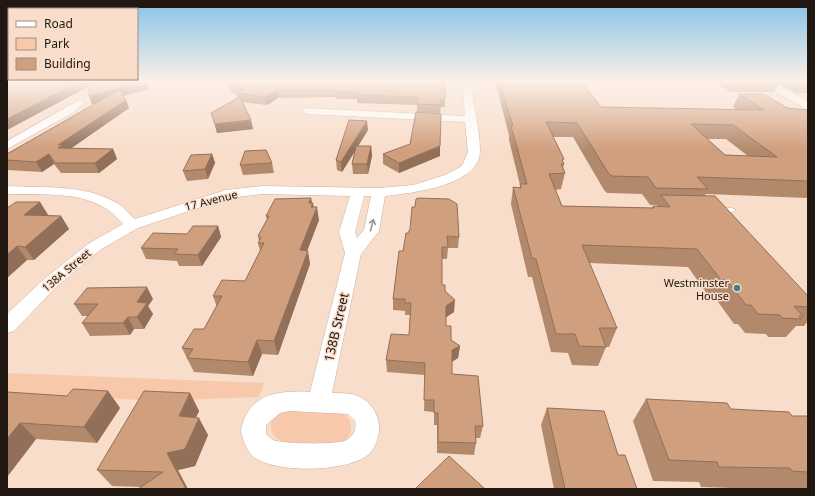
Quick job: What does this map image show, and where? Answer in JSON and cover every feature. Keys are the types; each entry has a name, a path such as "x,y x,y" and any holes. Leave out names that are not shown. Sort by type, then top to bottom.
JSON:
{"street":[{"path":"7,146 71,110 78,104"},
{"name":"17 Avenue","path":"133,225 226,194 262,190 379,192 414,189 450,178 467,168 474,152 468,104"},
{"path":"307,112 470,119"},
{"path":"7,190 67,194 91,198 112,206 133,225"},
{"name":"138B Street","path":"319,402 353,253 348,232 358,191"},
{"name":"138B Street","path":"353,253 371,231 379,192"},
{"name":"138A Street","path":"7,326 48,285 94,247 133,225"}],"lane":[{"path":"709,210 732,210"}],"green space":[{"path":"7,373 264,383 259,397 155,401 7,392"},
{"path":"321,410 339,412 349,419 351,424 350,434 343,442 337,444 290,442 277,439 271,426 273,417 282,411"}],"building":[{"path":"7,104 36,104 7,119"},
{"path":"94,104 120,104 58,145 63,145 58,148 113,149 95,163 55,163 49,154 36,162 7,160 7,154"},
{"path":"227,104 243,104 251,120 215,124 211,113"},
{"path":"506,104 599,104 601,107 764,110 755,104 781,104 787,108 808,110 808,181 697,177 708,189 656,188 648,177 612,176 609,174 577,123 546,122 564,159 562,160 564,164 561,164 565,173 549,174 562,206 670,207 661,195 715,196 808,296 808,307 794,306 803,316 799,316 801,319 782,318 780,315 758,314 751,305 746,305 727,280 721,280 697,249 582,245 617,328 599,328 606,347 579,346 575,334 556,334 536,259 532,258 513,187 521,188 520,184 527,184 511,126 513,126","holes":["691,124 733,125 777,157 725,155"]},
{"path":"416,112 441,114 440,146 399,163 383,154 410,144"},
{"path":"349,120 367,121 341,162 336,160"},
{"path":"356,146 371,146 367,164 352,164"},
{"path":"266,150 272,163 240,165 245,151"},
{"path":"212,154 205,169 183,171 191,155"},
{"path":"311,198 309,203 313,203 311,207 317,207 300,250 308,251 274,341 257,340 248,362 187,358 193,349 182,348 194,329 204,329 222,296 213,296 222,280 245,281 264,243 258,243 261,238 258,236 269,216 266,216 275,199"},
{"path":"416,199 449,199 457,204 459,237 447,236 448,247 442,247 442,285 445,285 445,291 455,300 446,306 446,326 451,326 451,340 460,346 452,350 452,374 478,376 483,426 475,426 476,443 438,442 438,413 434,413 434,400 424,400 425,363 386,360 391,334 409,335 411,303 405,303 405,299 393,299 399,251 403,251 406,233 408,233 410,229 412,207 415,207"},
{"path":"16,202 40,202 24,215 61,216 25,247 17,246 7,255 7,208"},
{"path":"193,226 218,226 198,255 174,254 178,249 141,248 153,233 187,234"},
{"path":"147,287 137,302 147,303 137,317 128,317 123,323 82,323 98,304 74,304 87,288"},
{"path":"73,389 108,391 84,427 20,423 7,439 7,392 67,396"},
{"path":"144,391 190,393 179,416 199,418 185,449 167,453 186,489 138,489 163,472 97,470"},
{"path":"646,399 727,403 731,409 789,412 792,416 808,416 808,472 792,471 790,468 719,467 717,462 669,460"},
{"path":"547,408 604,411 618,455 625,455 637,489 565,489"},
{"path":"449,456 485,489 415,489"}],"place":[{"name":"Westminster House","path":"737,288"}]}
